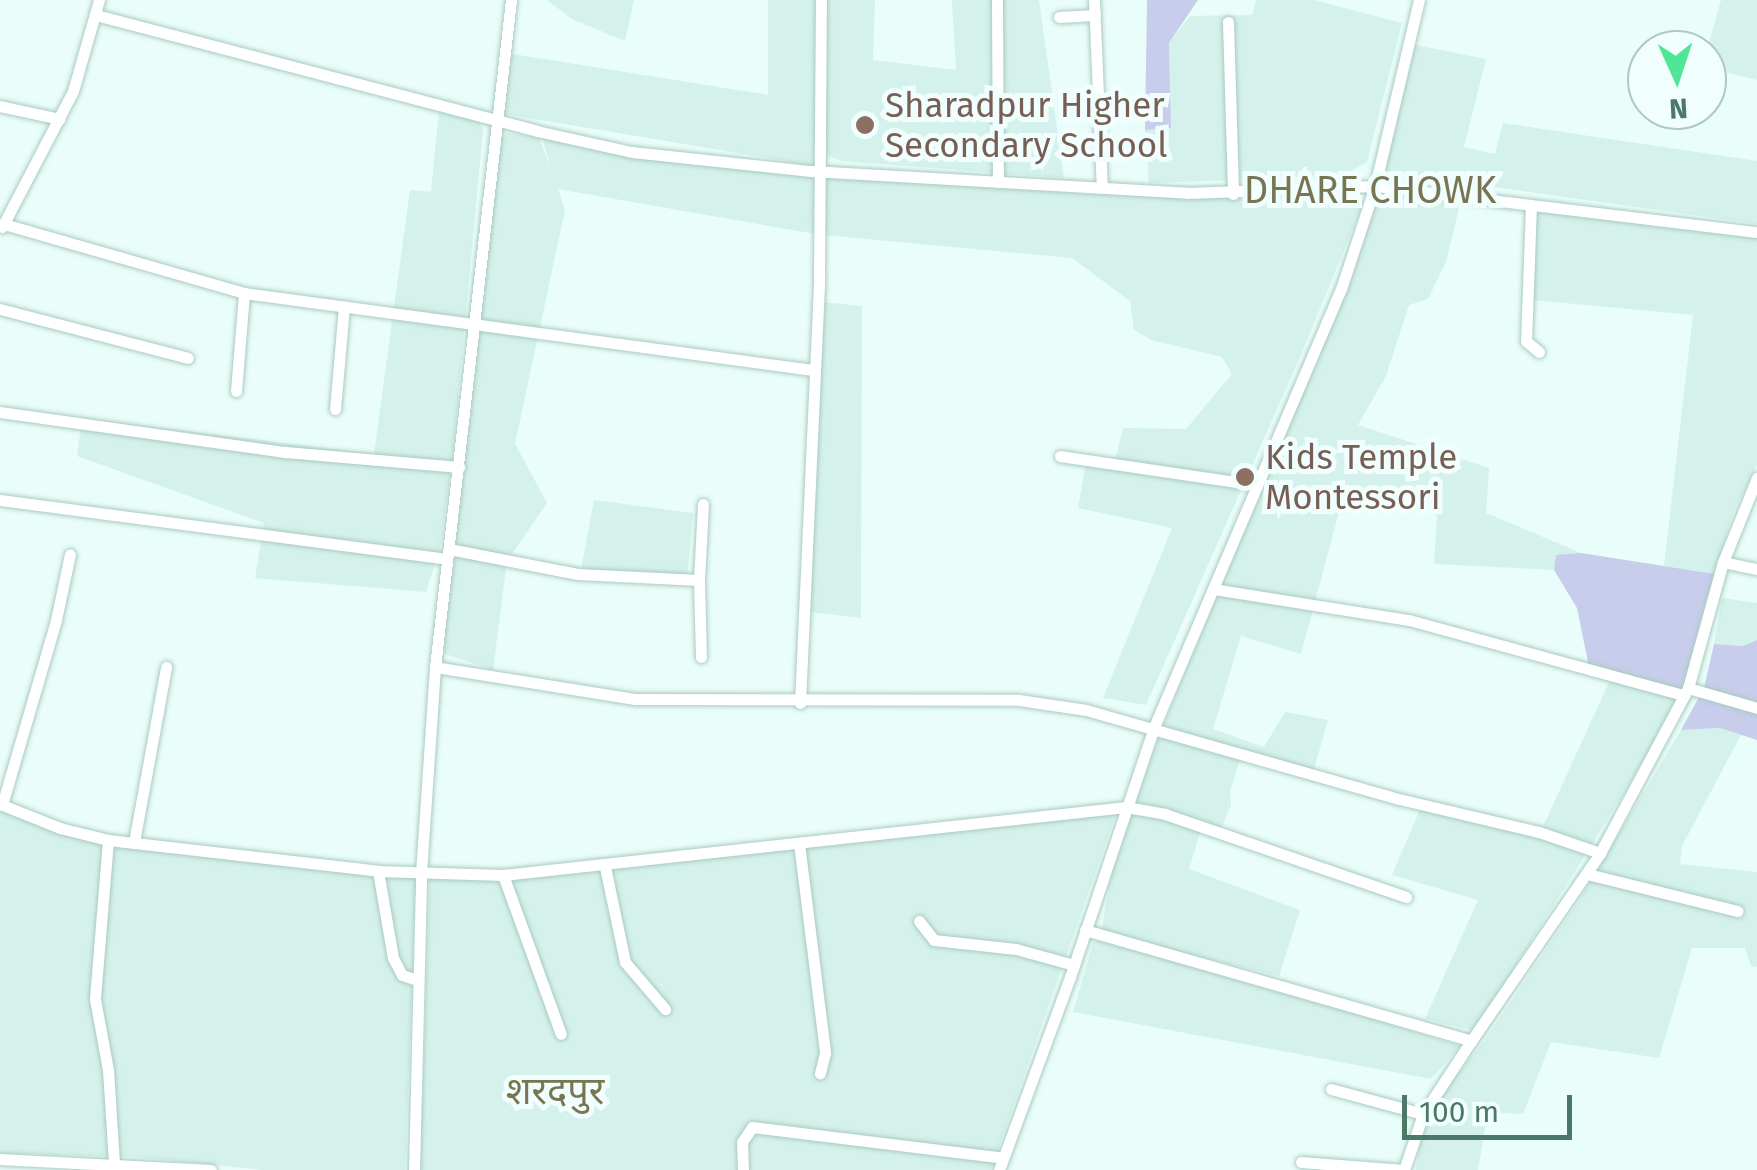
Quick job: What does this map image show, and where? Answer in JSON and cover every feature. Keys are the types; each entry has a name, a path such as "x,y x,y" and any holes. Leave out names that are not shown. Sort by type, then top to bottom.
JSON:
{"street":[{"path":"100,0 60,120 2,228 244,293 813,370"},
{"path":"414,1170 421,873 434,666 510,0"},
{"path":"800,703 820,172 821,0"},
{"path":"997,0 998,182"},
{"path":"1094,0 1102,188"},
{"path":"743,1170 742,1142 752,1127 1001,1164 1074,965 1154,726 1341,290 1375,186 1419,0"},
{"path":"1059,17 1095,15"},
{"path":"96,16 632,152 820,172 1233,194 1375,186 1757,232"},
{"path":"1228,22 1233,194"},
{"path":"0,106 60,120"},
{"path":"1531,205 1526,342 1539,352"},
{"path":"236,391 244,293"},
{"path":"335,409 344,306"},
{"path":"0,310 188,358"},
{"path":"0,412 285,452 459,468"},
{"path":"1060,456 1257,485"},
{"path":"1301,1162 1404,1170 1423,1114 1587,874 1686,691 1723,562 1757,478"},
{"path":"0,500 448,554 578,574 698,580"},
{"path":"701,658 698,580 703,504"},
{"path":"70,554 56,620 1,805 60,828 108,840 378,871 502,875 606,868 1126,807 1181,820 1406,896"},
{"path":"1723,562 1757,569"},
{"path":"1213,589 1409,620 1757,708"},
{"path":"434,666 609,697 800,703 1019,700 1154,726 1600,853"},
{"path":"134,842 166,667"},
{"path":"108,840 95,1000 108,1070 114,1162"},
{"path":"799,843 825,1053 820,1073"},
{"path":"606,868 625,962 665,1008"},
{"path":"378,871 392,958 402,976 417,980"},
{"path":"1587,874 1738,911"},
{"path":"502,875 561,1034"},
{"path":"920,921 934,940 1016,949 1074,965"},
{"path":"1085,930 1471,1042"},
{"path":"1330,1090 1423,1114"},
{"path":"0,1159 212,1170"}],"shaded area":[{"path":"547,0 634,0 625,41 572,19"},
{"path":"768,0 817,0 814,166 499,113 507,53 768,95"},
{"path":"826,0 875,0 873,60 956,70 952,0 1039,0 1064,178 842,161 826,155"},
{"path":"1147,0 1198,0 1169,43 1171,128 1145,130"},
{"path":"1256,0 1314,0 1402,23 1367,162 1346,174 1323,177 1149,183 1145,130 1171,128 1169,43 1190,16 1252,15"},
{"path":"1721,0 1757,0 1757,80 1727,73 1727,30 1713,30"},
{"path":"1411,44 1486,59 1464,147 1495,154 1503,123 1757,161 1757,224 1388,172 1384,165"},
{"path":"439,110 479,121 483,130 453,451 440,548 426,592 255,578 264,523 77,456 82,418 374,454 410,190 431,192"},
{"path":"506,133 539,137 551,169 542,137 816,173 821,235 558,189 565,210 515,444 547,503 507,561 493,670 442,653 500,141"},
{"path":"822,175 1088,194 1240,199 1336,191 1360,196 1364,202 1146,705 1103,698 1172,528 1078,508 1087,456 1115,460 1123,428 1186,429 1232,374 1222,357 1151,340 1134,330 1130,301 1072,258 823,235"},
{"path":"1400,189 1461,200 1446,262 1428,299 1409,305 1386,376 1358,425 1489,468 1486,513 1581,553 1556,556 1554,570 1434,564 1437,515 1343,497 1301,654 1241,636 1213,729 1264,747 1285,712 1328,720 1311,780 1240,759 1230,792 1231,806 1219,832 1201,830 1189,869 1300,910 1279,976 1101,933 1113,864 1138,790 1373,205 1380,193"},
{"path":"1528,207 1757,236 1757,465 1734,510 1715,574 1664,566 1693,315 1522,299"},
{"path":"821,302 862,306 861,618 802,611"},
{"path":"594,500 693,513 687,579 581,570"},
{"path":"1581,553 1715,574 1681,702 1590,672 1577,608 1554,570 1556,555"},
{"path":"1722,598 1757,603 1757,640 1743,646 1714,644"},
{"path":"1757,640 1757,740 1720,728 1681,730 1704,688 1714,644 1743,646"},
{"path":"1611,678 1681,702 1481,1021 1471,1030 1425,1019 1478,900 1392,875 1422,805 1541,831"},
{"path":"1720,728 1741,735 1682,846 1680,864 1757,872 1757,967 1751,966 1745,948 1692,948 1659,1058 1551,1042 1523,1114 1488,1112 1478,1170 1416,1170 1421,1137 1434,1103 1487,1037 1578,902 1681,730"},
{"path":"0,804 60,829 416,877 405,1170 263,1170 136,1157 0,1153"},
{"path":"1116,814 991,1170 420,1170 430,875 497,877"},
{"path":"1098,941 1275,988 1460,1046 1431,1079 1073,1012 1093,943"}],"place":[{"name":"Sharadpur Higher Secondary School","path":"865,125"},
{"name":"Kids Temple Montessori","path":"1245,477"}],"district":[{"name":"DHARE CHOWK","path":"1370,191"},
{"name":"शरदपुर","path":"555,1092"}]}
